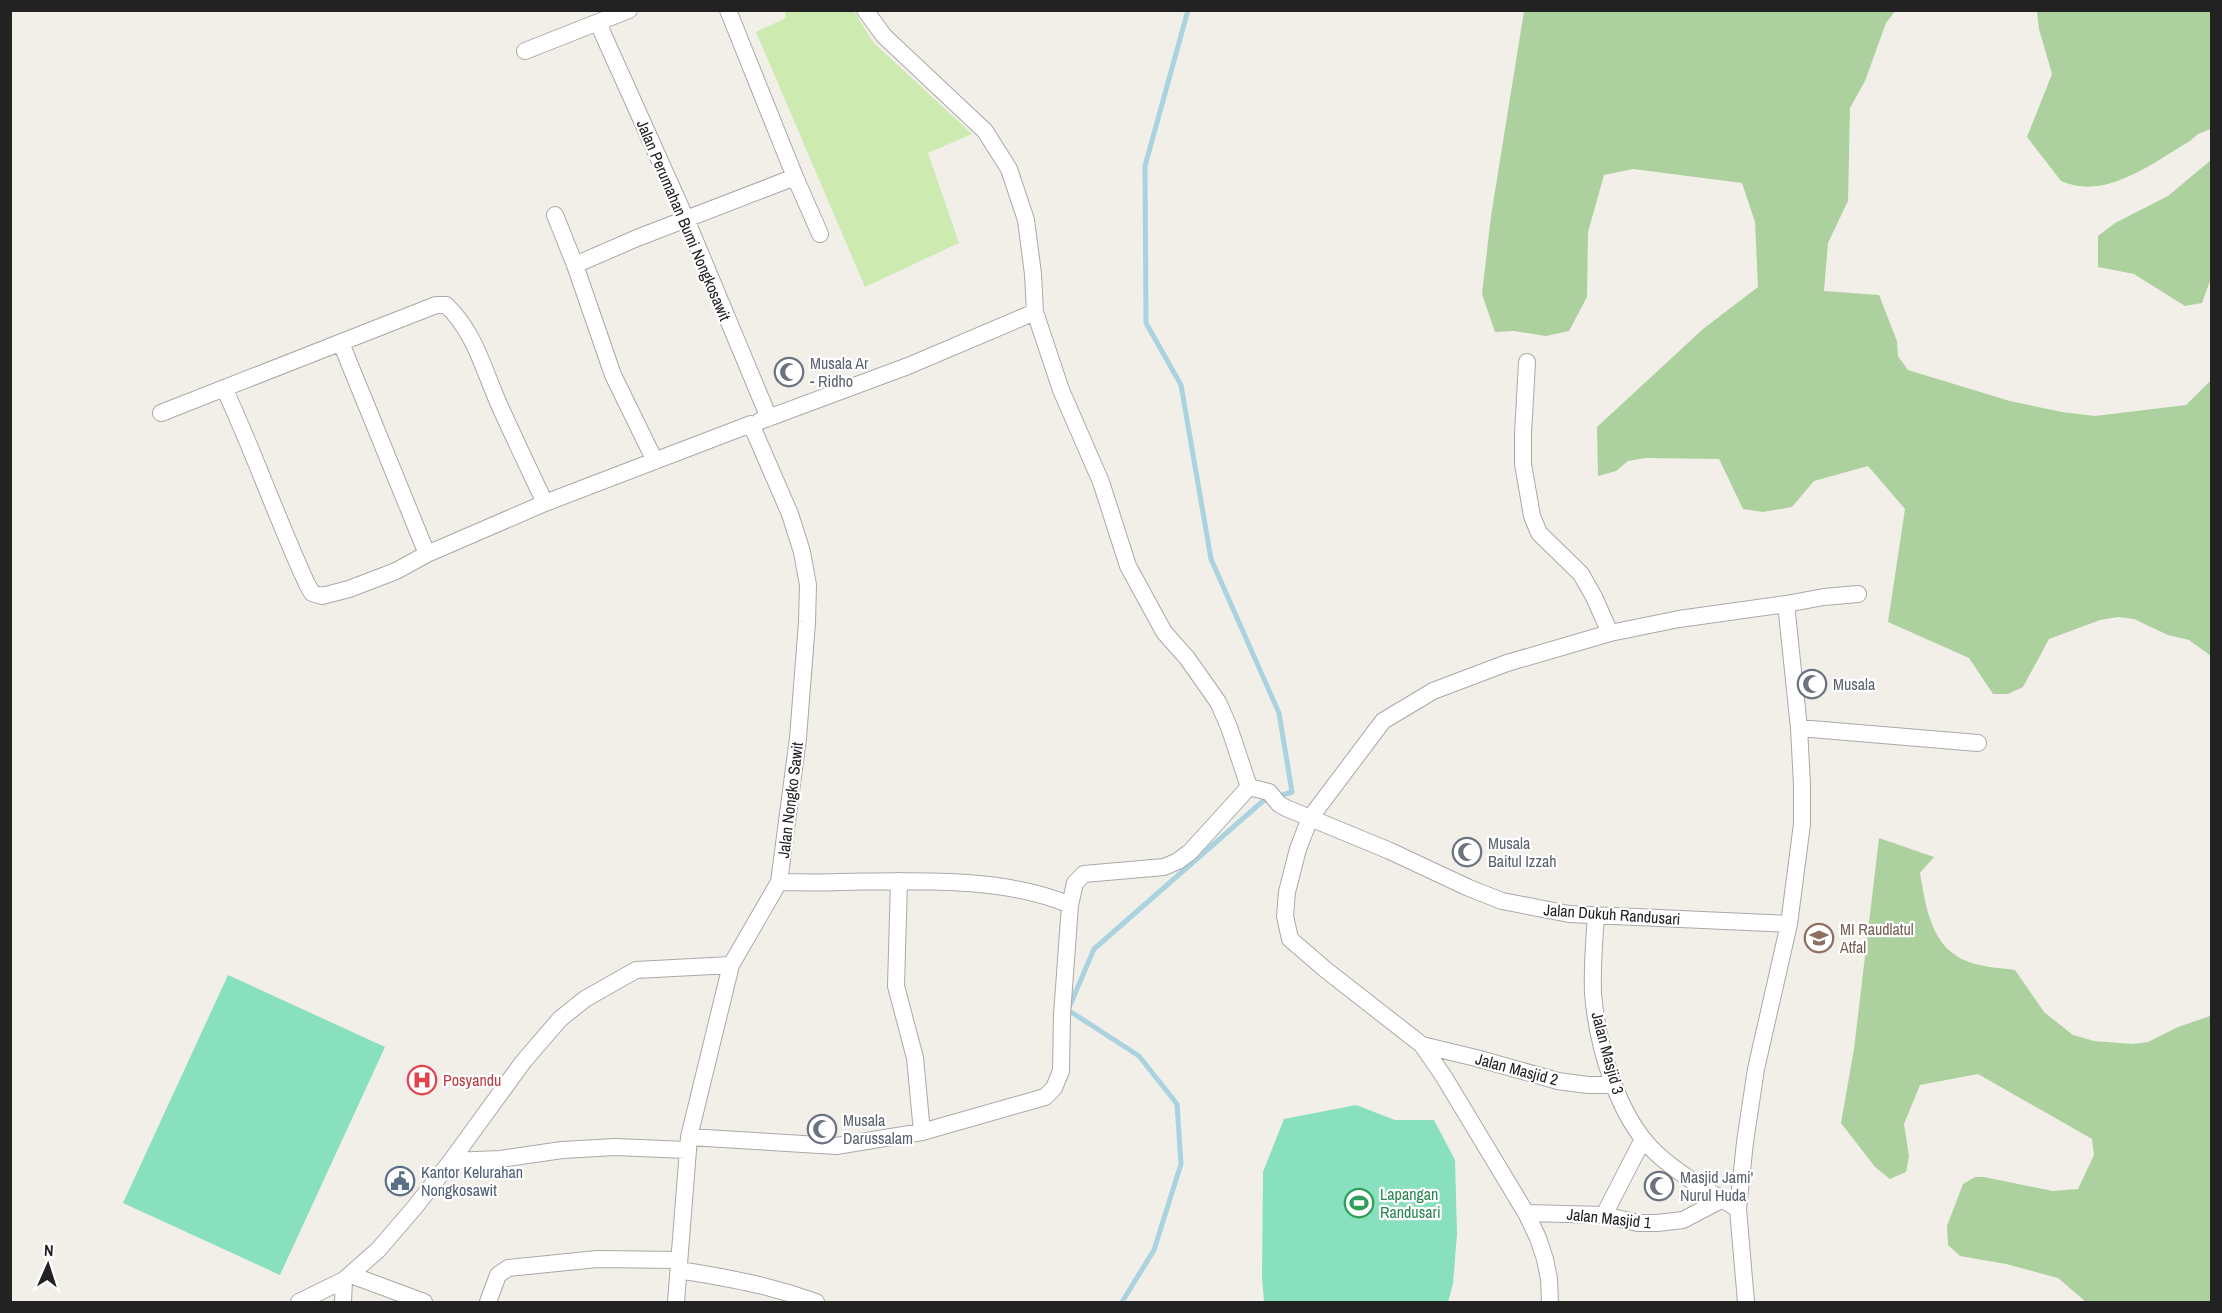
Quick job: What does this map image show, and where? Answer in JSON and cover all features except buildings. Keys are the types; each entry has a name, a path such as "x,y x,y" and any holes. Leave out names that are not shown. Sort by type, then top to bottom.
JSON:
{"street":[{"path":"525,51 628,10"},
{"path":"728,10 820,234"},
{"path":"451,1161 500,1158 562,1150 688,1143 836,1146 922,1132 1045,1097 1054,1088 1061,1071 1062,1015 1070,905 1075,883 1084,874 1164,867 1178,861 1190,852 1249,787 1218,702 1187,658 1164,632 1128,566 1101,482 1061,390 1035,312 1026,220 1009,169 985,131 884,36 865,10"},
{"name":"Jalan Perumahan Bumi Nongkosawit","path":"598,23 686,219 769,418"},
{"path":"575,265 637,238 795,177"},
{"path":"555,215 613,375 655,461"},
{"path":"161,413 436,305 447,305 461,319 474,344 497,401 545,503"},
{"path":"224,387 244,429 298,565 312,593 322,596 337,594 396,571 427,554 545,503 918,362 1035,312"},
{"path":"341,343 427,554"},
{"path":"1527,362 1522,434 1523,464 1532,516 1539,533 1581,574 1610,633"},
{"name":"Jalan Nongko Sawit","path":"676,1302 688,1143 731,965 779,882 793,785 807,622 808,585 802,552 790,514 751,424"},
{"path":"1550,1302 1545,1259 1526,1213 1444,1077 1422,1045 1290,939 1285,916 1287,892 1298,849 1310,818 1383,720 1433,691 1507,663 1610,633 1824,597 1858,594"},
{"path":"1746,1302 1738,1209 1745,1142 1756,1069 1789,924 1802,824 1799,728 1786,604"},
{"path":"1799,728 1978,743"},
{"name":"Jalan Dukuh Randusari","path":"1249,787 1310,818 1502,901 1538,909 1596,916 1789,924"},
{"path":"779,882 925,880 1033,892 1070,905"},
{"path":"899,881 896,986 915,1058 922,1132"},
{"name":"Jalan Masjid 3","path":"1596,916 1593,958 1594,995 1600,1036 1622,1104 1643,1139 1656,1153 1738,1209"},
{"path":"299,1302 347,1277 378,1250 451,1161 523,1062 560,1019 585,999 636,970 731,965"},
{"name":"Jalan Masjid 2","path":"1422,1045 1558,1081 1588,1085 1614,1085"},
{"path":"1604,1215 1643,1139"},
{"name":"Jalan Masjid 1","path":"1526,1213 1604,1215 1638,1223 1683,1220 1723,1199"},
{"path":"488,1302 498,1275 508,1268 597,1259 679,1265 778,1289 816,1302"},
{"path":"343,1302 347,1277"},
{"path":"347,1277 424,1302"}],"green space":[{"path":"785,11 854,11 873,42 972,134 928,153 959,243 865,287 756,32 786,18"},
{"path":"1524,11 1895,11 1886,23 1865,81 1850,108 1848,201 1828,243 1824,291 1879,295 1897,341 1898,356 1908,370 2010,401 2095,416 2186,405 2211,380 2211,656 2189,640 2168,635 2134,619 2118,617 2100,620 2049,639 2023,687 2008,694 1993,694 1969,658 1888,622 1905,509 1868,466 1814,481 1792,507 1763,512 1743,509 1719,459 1645,458 1628,461 1616,471 1598,476 1597,427 1703,329 1758,287 1755,222 1742,183 1633,169 1604,175 1588,232 1587,297 1569,331 1546,336 1514,331 1495,332 1482,294 1491,216"},
{"path":"2037,11 2211,11 2211,129 2198,134 2144,169 2112,183 2078,186 2061,181 2027,137 2052,74 2039,29"},
{"path":"2211,160 2211,278 2202,303 2185,306 2134,274 2098,267 2098,236 2115,223 2168,196"},
{"path":"1879,838 1934,857 1920,873 1932,925 1946,947 1956,956 1974,964 2015,970 2044,1012 2073,1035 2094,1041 2132,1044 2148,1042 2178,1027 2210,1016 2211,1012 2211,1302 2086,1302 2058,1278 2006,1264 1960,1256 1948,1245 1947,1226 1963,1184 1975,1177 1984,1177 2053,1191 2078,1189 2094,1155 2092,1139 1978,1074 1920,1085 1904,1124 1909,1156 1906,1172 1890,1179 1875,1167 1841,1123 1854,1049"},
{"path":"228,975 385,1047 280,1275 123,1203"},
{"name":"Lapangan Randusari","path":"1356,1105 1395,1120 1434,1120 1455,1160 1457,1234 1453,1284 1448,1302 1264,1302 1263,1172 1284,1119"}],"waterway":[{"path":"1122,1302 1154,1250 1181,1164 1177,1104 1139,1056 1068,1010 1094,949 1263,801 1292,792 1279,713 1211,559 1181,385 1146,323 1145,166 1188,10"}],"place":[{"name":"Musala Ar - Ridho","path":"789,372"},
{"name":"Musala","path":"1812,684"},
{"name":"Musala Baitul Izzah","path":"1467,852"},
{"name":"MI Raudlatul Atfal","path":"1819,938"},
{"name":"Posyandu","path":"422,1080"},
{"name":"Musala Darussalam","path":"822,1129"},
{"name":"Kantor Kelurahan Nongkosawit","path":"400,1181"},
{"name":"Masjid Jami' Nurul Huda","path":"1659,1186"},
{"name":"Lapangan Randusari","path":"1359,1203"}]}
